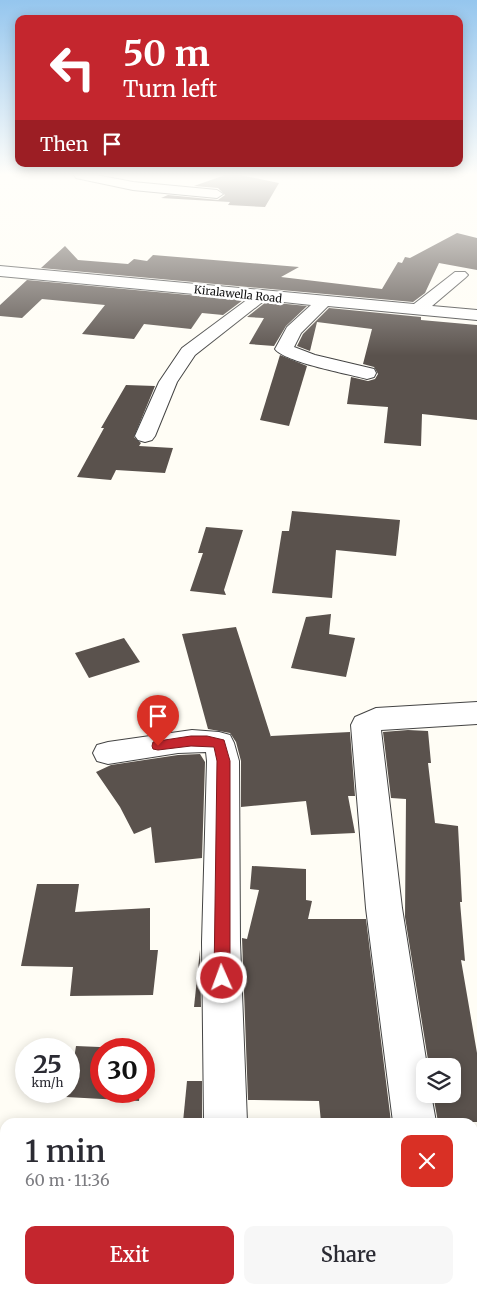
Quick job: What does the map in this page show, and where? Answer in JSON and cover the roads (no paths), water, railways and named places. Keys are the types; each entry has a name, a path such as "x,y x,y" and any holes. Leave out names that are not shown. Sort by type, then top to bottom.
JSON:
{"street":[{"name":"Kiralawella Road","path":"0,271 477,315"},
{"path":"417,310 460,275"},
{"path":"145,436 168,382 188,352 262,295"},
{"path":"323,302 293,331 284,349 309,359 366,373"},
{"path":"413,1118 384,908 366,725 376,719 477,713"},
{"path":"108,753 191,741 219,743 223,761 221,942 226,1118"}]}
